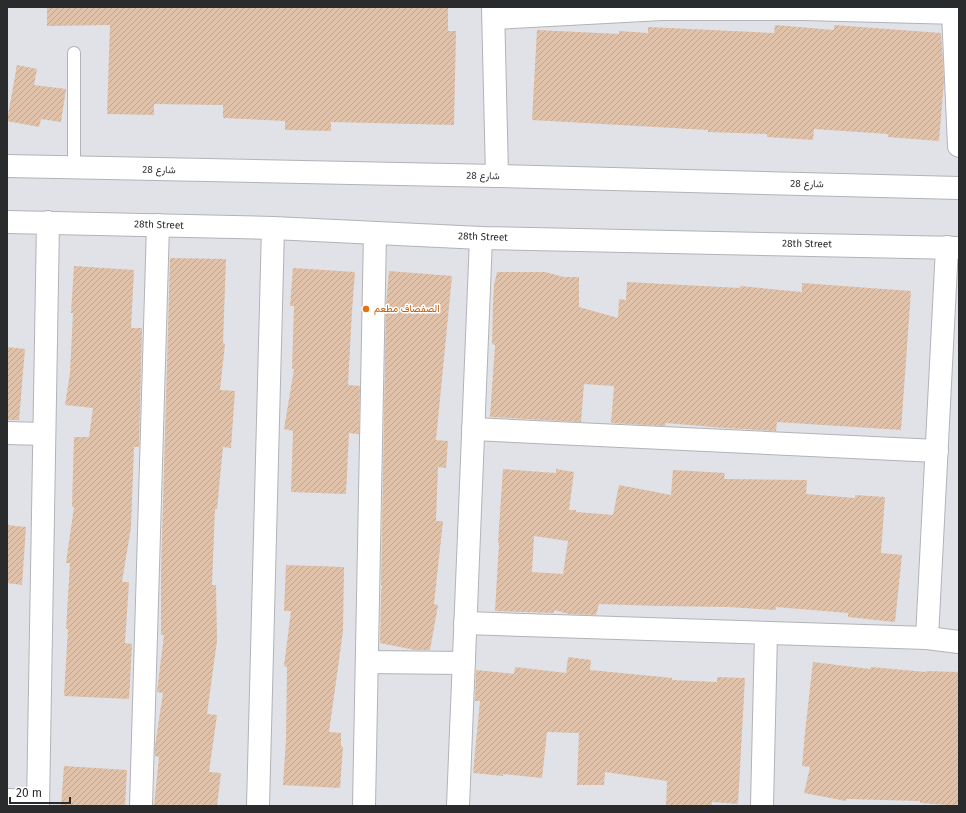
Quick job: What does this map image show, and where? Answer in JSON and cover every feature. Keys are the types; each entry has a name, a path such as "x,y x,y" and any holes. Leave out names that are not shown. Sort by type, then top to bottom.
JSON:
{"street":[{"path":"497,176 494,12 662,8 803,8 955,11 959,146"},
{"name":"شارع 28","path":"7,166 497,176 959,188"},
{"name":"28th Street","path":"7,222 273,228 481,238 953,247"},
{"path":"7,800 38,804 48,222"},
{"path":"141,806 158,225"},
{"path":"258,806 273,228"},
{"path":"364,806 375,233"},
{"path":"458,806 481,238"},
{"path":"928,638 937,451 953,247"},
{"path":"473,429 937,451"},
{"path":"7,433 44,434"},
{"path":"465,622 928,638 959,642"},
{"path":"762,806 766,633"},
{"path":"367,662 464,663"}],"lane":[{"path":"74,53 74,168"}],"building":[{"path":"47,7 448,7 448,31 456,31 454,125 331,122 331,131 285,130 285,121 223,118 223,105 154,104 154,115 107,114 110,25 47,26"},
{"path":"775,25 834,30 834,25 941,33 944,81 939,141 888,137 888,134 814,129 813,140 767,137 767,134 708,132 708,130 532,120 537,30 619,34 619,31 648,33 648,27 774,33"},
{"path":"17,65 37,69 34,85 66,89 61,122 41,119 39,127 7,121"},
{"path":"170,258 226,259 223,343 225,344 220,390 235,391 231,448 223,447 217,509 215,509 212,585 216,585 217,641 207,714 217,715 209,772 221,773 217,806 154,806 159,757 155,756 155,746 163,693 157,691 164,635 161,635 161,573"},
{"path":"74,266 134,270 131,328 142,328 139,447 134,447 131,527 122,582 129,582 125,643 132,644 129,699 64,696 70,563 66,563 74,507 72,507 74,437 89,437 93,408 65,405 70,373 73,313 71,313"},
{"path":"293,268 355,272 348,385 360,386 359,434 349,433 346,494 291,492 293,431 284,429 294,369 292,369 294,306 290,306"},
{"path":"389,271 452,276 436,440 448,441 446,468 438,467 436,521 443,521 434,604 438,605 430,650 415,650 380,643 386,304"},
{"path":"497,272 545,272 564,277 579,277 579,307 618,318 619,299 626,300 627,282 740,288 740,286 802,292 802,283 911,291 901,430 777,422 776,431 666,423 665,426 611,423 614,386 584,384 581,422 490,417 495,345 492,344 493,303 494,285"},
{"path":"7,347 25,349 19,420 7,420"},
{"path":"503,469 556,473 556,469 574,472 569,510 613,515 619,485 671,495 673,470 725,473 724,479 807,480 806,494 855,498 855,495 885,497 881,553 902,555 895,622 848,617 848,613 776,607 776,610 728,607 599,604 596,615 569,614 554,610 554,613 495,611","holes":["534,536 568,541 563,574 532,572"]},
{"path":"7,525 26,527 22,585 7,583"},
{"path":"286,565 344,567 343,631 329,732 341,733 341,746 343,747 340,788 283,785 286,740 287,667 284,666 291,611 284,611"},
{"path":"568,657 591,660 590,670 672,678 672,680 717,682 717,677 745,678 738,804 712,802 712,806 666,806 667,781 605,772 604,785 577,785 579,733 547,732 542,778 473,773 480,701 475,701 476,670 514,674 515,667 566,673"},
{"path":"813,662 870,669 871,667 926,672 959,672 959,806 920,803 920,801 846,799 846,801 804,793 810,767 802,766"},
{"path":"64,766 127,770 125,806 61,806"}],"place":[{"name":"الصفصاف مطعم","path":"366,309"}]}
